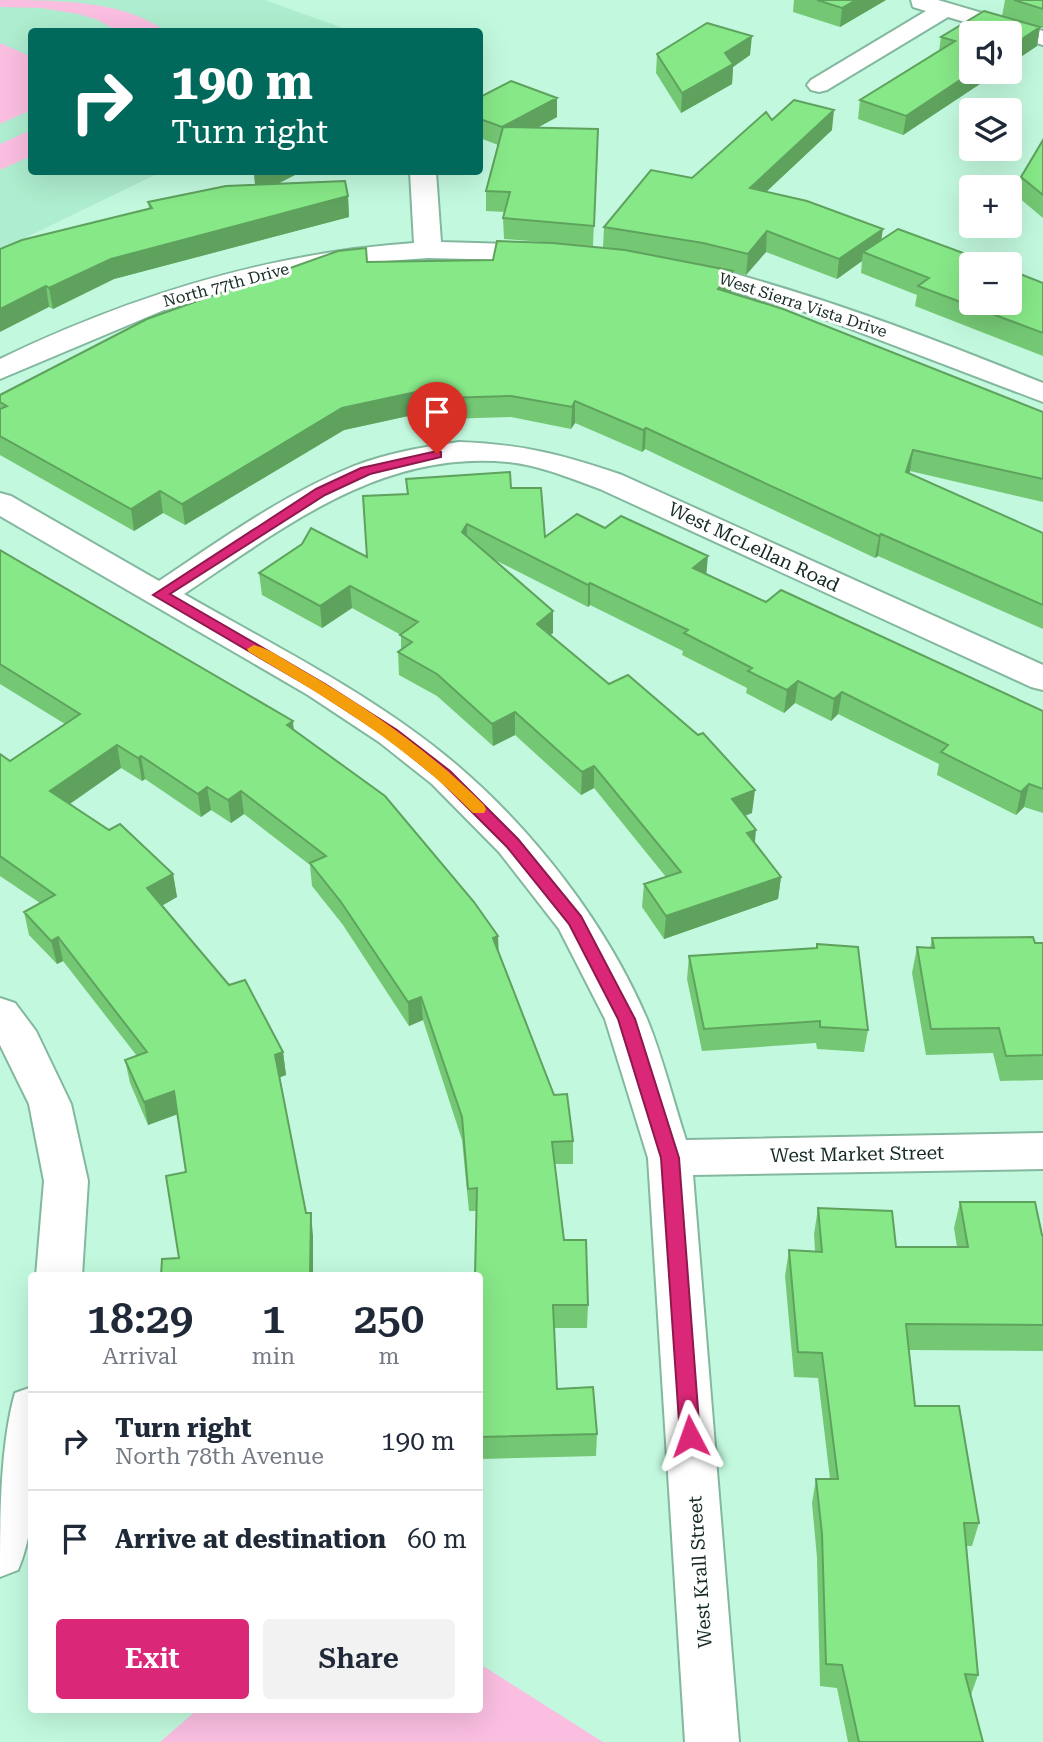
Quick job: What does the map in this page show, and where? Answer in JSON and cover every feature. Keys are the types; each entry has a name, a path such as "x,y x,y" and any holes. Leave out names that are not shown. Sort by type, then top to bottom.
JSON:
{"street":[{"path":"915,0 1043,38"},
{"path":"819,85 945,9"},
{"path":"423,175 428,250 569,254"},
{"name":"North 77th Drive","path":"0,370 106,321 169,298 317,262 428,250"},
{"name":"West Sierra Vista Drive","path":"649,262 728,278 805,302 1043,393"},
{"name":"West McLellan Road","path":"160,595 321,492 365,471 400,461 455,451 506,453 557,463 611,482 1043,680"},
{"name":"West Krall Street","path":"0,503 320,687 392,734 445,775 512,843 575,920 626,1019 670,1158 712,1742"},
{"path":"0,1014 21,1042 50,1104 66,1181 59,1272"},
{"name":"West Market Street","path":"670,1158 1043,1151"},
{"path":"0,1553 28,1426"}],"shaded area":[{"path":"0,0 265,0 343,28 28,28 28,175 155,175 0,250"},
{"path":"0,0 87,4 130,13 160,28 112,28 98,20 78,14 41,8 0,7"},
{"path":"0,43 28,55 28,111 0,124"},
{"path":"28,131 28,157 0,170 0,144"},
{"path":"483,1666 603,1742 160,1742 194,1713 483,1713"}],"building":[{"path":"817,0 856,0 842,8"},
{"path":"1014,0 1043,0 1043,9"},
{"path":"984,11 1019,21 967,21"},
{"path":"1022,22 1040,27 1022,39"},
{"path":"707,23 752,36 725,53 733,64 682,93 657,54"},
{"path":"959,26 959,81 906,116 860,100 955,41 941,37"},
{"path":"511,81 557,98 502,127 483,120 483,95"},
{"path":"794,100 834,110 750,188 807,201 883,229 839,259 767,231 748,254 703,243 604,227 651,170 692,178 766,112 772,120"},
{"path":"503,127 598,129 594,226 503,218 510,192 486,191"},
{"path":"1043,140 1043,195 1022,175"},
{"path":"345,181 348,196 111,259 0,309 0,249 22,240 152,208 148,202 226,186"},
{"path":"898,229 960,252 959,301 918,286 929,278 863,252"},
{"path":"497,241 625,250 733,271 718,289 783,309 1043,412 1043,479 913,450 906,472 1043,533 1043,605 881,534 879,536 646,428 643,430 575,401 572,407 511,396 445,398 444,386 342,408 182,504 160,491 131,509 0,436 0,409 7,406 0,402 0,395 147,319 338,251 366,248 367,262 493,260"},
{"path":"1022,275 1043,283 1043,333 995,315 1022,315"},
{"path":"510,472 511,488 541,488 545,537 577,514 605,528 621,516 708,556 693,568 766,602 781,590 1043,711 1043,789 1029,784 1021,792 941,752 948,745 842,692 834,699 798,681 787,690 748,671 752,668 684,633 688,630 590,583 588,585 467,524 462,532 553,611 537,624 609,684 628,675 698,735 703,733 755,790 732,799 756,830 747,833 781,877 666,916 644,884 681,872 594,766 582,772 515,712 492,724 437,674 398,652 412,642 400,635 418,622 350,586 320,606 259,573 302,544 311,528 367,557 363,496 408,494 406,479"},
{"path":"0,550 293,721 287,725 385,796 474,902 498,936 493,938 554,1095 567,1094 573,1141 552,1142 564,1240 586,1240 588,1305 553,1305 557,1389 593,1387 597,1434 483,1437 483,1272 475,1272 477,1188 468,1189 462,1117 421,997 408,1002 341,902 310,863 326,856 241,791 228,800 207,787 198,794 141,756 138,758 117,745 50,791 109,830 120,824 173,874 147,888 229,985 245,980 283,1052 275,1055 306,1213 311,1213 310,1272 161,1272 162,1259 179,1258 166,1176 186,1172 174,1091 144,1102 125,1060 147,1052 58,937 51,941 24,912 55,895 0,856 0,754 10,761 80,714 0,664"},
{"path":"1033,937 1035,943 1043,943 1043,1055 1006,1056 999,1028 931,1029 917,947 934,948 932,938"},
{"path":"817,944 858,947 868,1030 820,1027 820,1021 704,1029 689,956 817,948"},
{"path":"960,1202 1035,1202 1043,1235 1043,1325 906,1324 915,1406 959,1406 979,1523 964,1523 978,1675 965,1674 983,1742 859,1742 842,1665 826,1664 822,1534 816,1479 838,1479 822,1353 798,1352 789,1250 822,1252 818,1208 892,1211 896,1247 968,1247"}],"slow traffic":[{"path":"254,649 320,687 392,734 445,775 478,809"}],"route":[{"path":"437,454 365,471 321,492 160,595 320,687 392,734 445,775 512,843 575,920 626,1019 670,1158 690,1436"}]}
